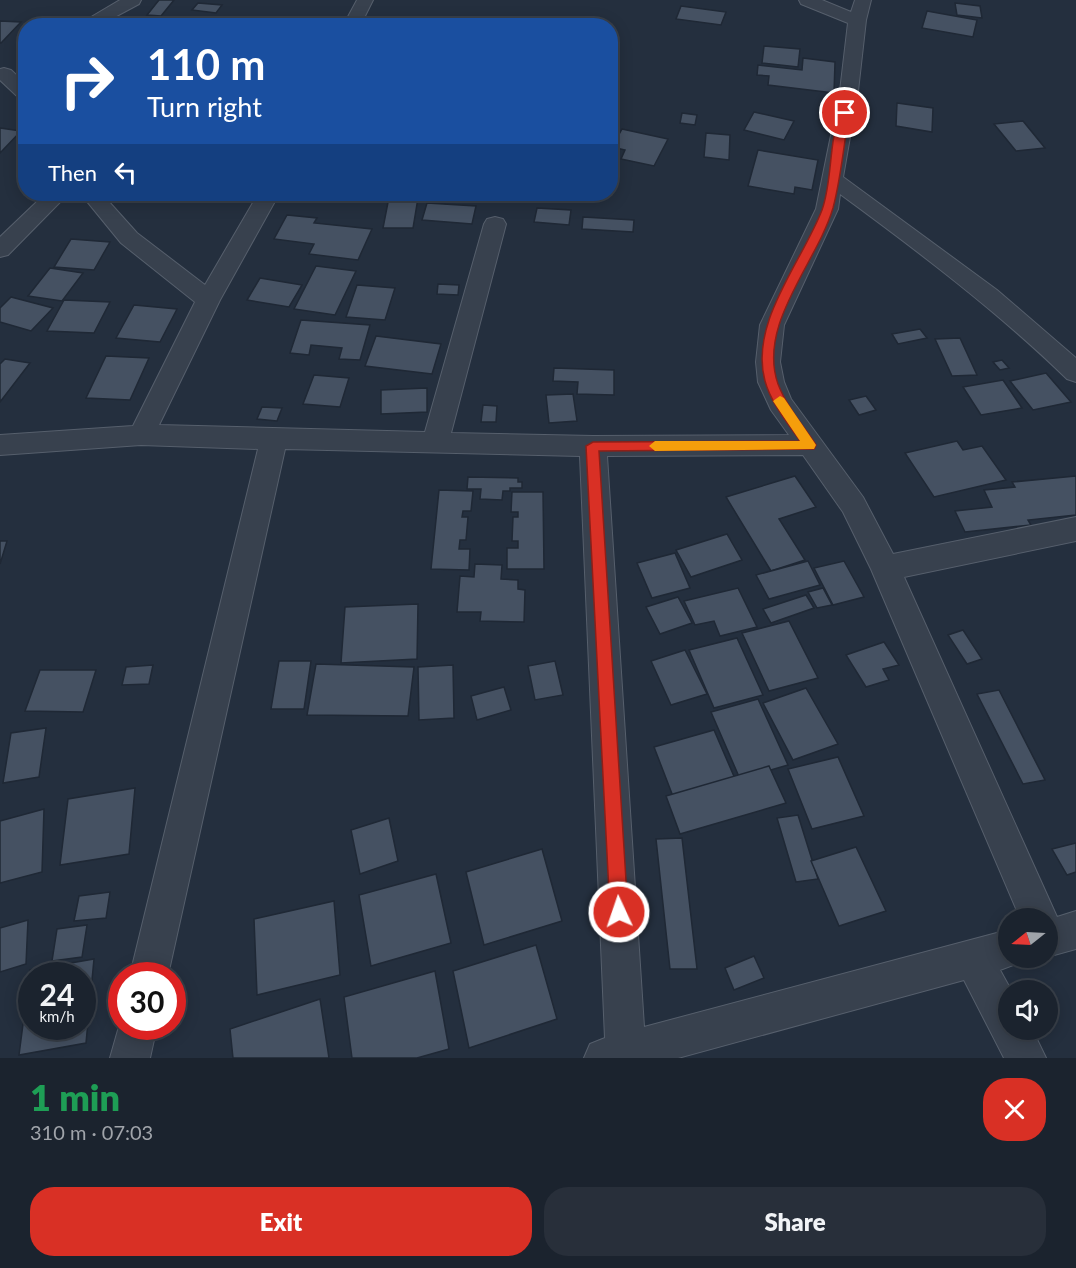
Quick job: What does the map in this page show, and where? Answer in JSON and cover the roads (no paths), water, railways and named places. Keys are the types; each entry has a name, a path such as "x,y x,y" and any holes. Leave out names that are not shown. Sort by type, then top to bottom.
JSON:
{"street":[{"path":"99,18 133,0"},
{"path":"355,18 365,0"},
{"path":"807,0 860,10 849,91 827,209 772,325 768,362 771,382 780,403 835,476 853,505 885,568 1035,908"},
{"path":"8,72 18,84"},
{"path":"833,179 959,271 1012,313 1076,373"},
{"path":"0,250 50,201"},
{"path":"97,201 129,238 208,300"},
{"path":"141,435 208,300 264,201"},
{"path":"435,443 495,224"},
{"path":"0,445 141,435 593,446 810,445"},
{"path":"152,962 274,439"},
{"path":"593,446 615,1055 990,954 998,986"},
{"path":"885,568 1076,529"},
{"path":"1058,935 1076,930"},
{"path":"130,1058 134,1040"},
{"path":"1016,1040 1026,1058"}]}
